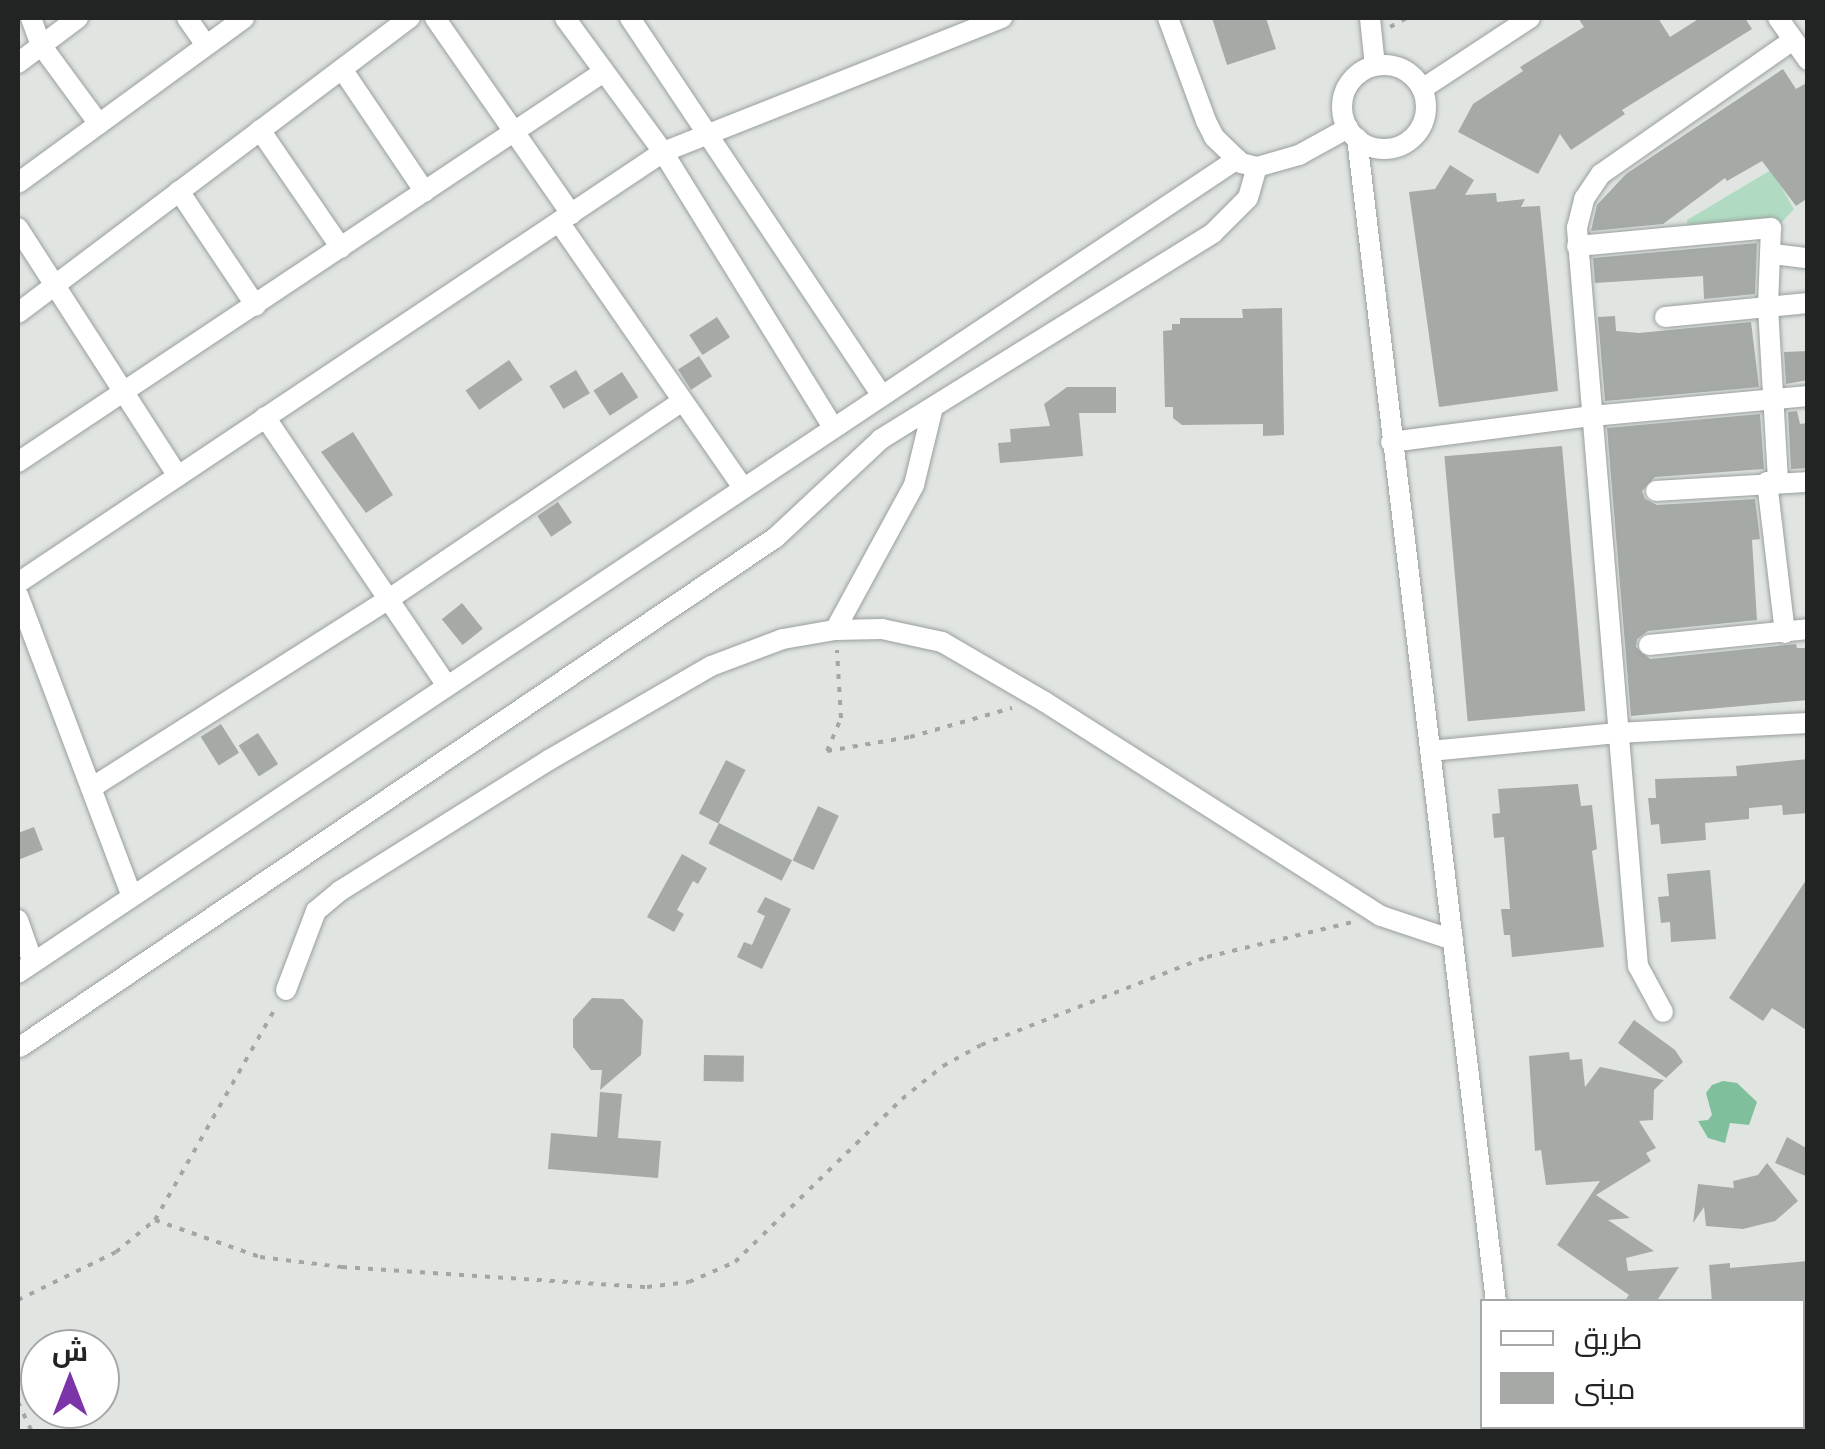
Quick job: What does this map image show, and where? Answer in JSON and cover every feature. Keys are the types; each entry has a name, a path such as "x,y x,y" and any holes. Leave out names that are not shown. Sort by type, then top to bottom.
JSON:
{"street":[{"path":"31,18 41,45 99,124"},
{"path":"18,63 78,18"},
{"path":"187,18 206,45"},
{"path":"18,183 244,18"},
{"path":"18,312 410,18"},
{"path":"436,18 742,486"},
{"path":"565,18 662,152 832,426"},
{"path":"630,18 881,394"},
{"path":"18,583 662,152 1002,18"},
{"path":"20,1047 775,538 880,439 932,411 1213,233 1248,198 1247,163 1206,122 1168,18"},
{"path":"1370,18 1375,66"},
{"path":"1422,89 1530,18"},
{"path":"1778,18 1808,60"},
{"path":"1663,1012 1638,966 1577,246 1584,199 1601,174 1793,40"},
{"path":"1352,133 1377,148 1410,140 1424,122 1422,89 1408,72 1375,66 1355,77 1344,96 1391,442 1496,1299"},
{"path":"342,68 425,192"},
{"path":"18,462 602,73"},
{"path":"260,130 342,248"},
{"path":"18,920 24,966 832,426 1247,163 1299,155 1352,133"},
{"path":"179,191 256,306"},
{"path":"1577,246 1768,227 1773,254 1768,306 1773,482 1786,633"},
{"path":"18,228 178,476"},
{"path":"1773,254 1808,258"},
{"path":"1665,316 1808,304"},
{"path":"1391,442 1592,416 1808,396"},
{"path":"90,788 388,599 684,401"},
{"path":"836,630 914,485 932,411"},
{"path":"266,417 446,684"},
{"path":"1656,491 1808,482"},
{"path":"18,596 130,894"},
{"path":"286,990 316,911 340,891 549,760 710,666 783,639 836,630 882,629 942,642 1045,702 1381,916 1452,940"},
{"path":"1649,645 1808,629"},
{"path":"1430,752 1617,732 1808,722"}],"path":[{"path":"836,630 841,718 827,752 910,737 980,714 1045,702"},
{"path":"155,1220 260,1257 342,1267 629,1286 689,1282 735,1262 902,1099 943,1066 981,1045 1208,957 1381,916"},
{"path":"18,1300 116,1252 155,1220 286,990"},
{"path":"18,1402 32,1432"}],"shaded area":[{"path":"1771,170 1794,209 1781,223 1690,237 1687,220"},
{"path":"1723,1081 1737,1083 1757,1102 1749,1125 1730,1123 1725,1143 1708,1138 1698,1121 1708,1120 1712,1115 1706,1093 1712,1085"}],"building":[{"path":"1212,18 1266,18 1276,49 1227,65"},
{"path":"1578,18 1658,18 1670,37 1700,18 1745,18 1752,29 1622,110 1625,114 1571,150 1560,134 1538,174 1458,132 1473,104 1523,71 1520,67 1584,27"},
{"path":"1783,69 1796,89 1808,82 1808,198 1796,206 1762,161 1727,181 1725,178 1663,224 1591,231 1597,205 1626,174"},
{"path":"1450,165 1474,180 1465,195 1496,193 1497,202 1525,199 1521,207 1540,206 1558,391 1439,407 1409,192 1435,189"},
{"path":"1757,243 1755,294 1704,299 1703,276 1595,283 1593,258"},
{"path":"1282,308 1284,435 1263,436 1263,424 1182,425 1173,418 1173,407 1165,407 1163,331 1172,330 1172,324 1180,324 1180,318 1243,318 1242,309"},
{"path":"1615,316 1616,331 1639,333 1751,322 1759,387 1605,401 1598,317"},
{"path":"717,317 730,337 702,355 689,335"},
{"path":"1808,351 1808,380 1786,384 1784,352"},
{"path":"699,356 712,376 691,390 678,370"},
{"path":"509,360 523,380 479,410 466,390"},
{"path":"576,370 590,393 563,409 549,386"},
{"path":"622,372 638,397 610,416 593,391"},
{"path":"1067,387 1116,387 1116,413 1079,413 1083,456 1000,463 998,443 1011,442 1010,429 1050,426 1044,404"},
{"path":"1797,411 1800,424 1808,423 1808,468 1791,469 1788,412"},
{"path":"1760,414 1764,469 1655,477 1642,491 1645,499 1657,505 1755,499 1760,539 1752,540 1757,620 1648,631 1637,639 1636,647 1650,659 1796,644 1797,648 1808,648 1808,700 1631,716 1607,428"},
{"path":"353,432 393,495 366,513 321,452"},
{"path":"1562,446 1585,711 1468,721 1444,456"},
{"path":"558,502 572,523 551,537 537,516"},
{"path":"462,603 483,629 463,645 442,619"},
{"path":"221,724 239,753 219,766 201,737"},
{"path":"258,733 278,764 259,777 239,746"},
{"path":"1808,759 1808,813 1783,815 1782,805 1749,808 1749,819 1705,823 1706,840 1661,844 1659,824 1651,825 1648,798 1656,798 1655,779 1737,776 1736,766"},
{"path":"726,760 746,770 718,823 699,813"},
{"path":"1578,784 1581,806 1592,805 1597,849 1592,851 1604,947 1512,957 1501,909 1510,909 1504,837 1494,838 1492,814 1500,813 1498,789"},
{"path":"818,806 839,816 813,870 793,860"},
{"path":"719,823 792,860 782,881 709,843"},
{"path":"34,827 43,850 18,860 18,833"},
{"path":"682,854 707,868 698,884 693,881 677,910 684,914 674,932 647,917"},
{"path":"1710,870 1716,939 1671,942 1670,922 1661,923 1658,897 1669,896 1667,874"},
{"path":"1808,877 1808,1031 1772,1008 1763,1021 1729,998"},
{"path":"765,897 791,909 762,969 737,957 744,942 752,945 765,916 757,912"},
{"path":"592,998 623,999 643,1020 641,1055 600,1090 602,1070 591,1070 573,1047 573,1019"},
{"path":"1634,1020 1675,1050 1683,1062 1666,1078 1618,1043"},
{"path":"1569,1052 1570,1060 1582,1059 1585,1087 1600,1067 1664,1080 1654,1090 1653,1120 1639,1121 1656,1148 1646,1153 1651,1161 1596,1195 1630,1218 1608,1220 1654,1251 1626,1258 1628,1271 1679,1267 1658,1299 1626,1299 1629,1295 1557,1245 1600,1181 1546,1185 1541,1150 1535,1151 1529,1056"},
{"path":"704,1055 744,1056 744,1082 704,1081"},
{"path":"600,1092 622,1094 618,1138 661,1141 658,1178 548,1169 551,1133 597,1137"},
{"path":"1787,1137 1808,1149 1808,1177 1775,1163"},
{"path":"1767,1163 1798,1201 1775,1221 1743,1229 1706,1226 1704,1207 1693,1223 1698,1184 1734,1188 1733,1181 1758,1175"},
{"path":"1808,1261 1808,1302 1712,1299 1709,1265 1730,1263 1730,1268"}]}
